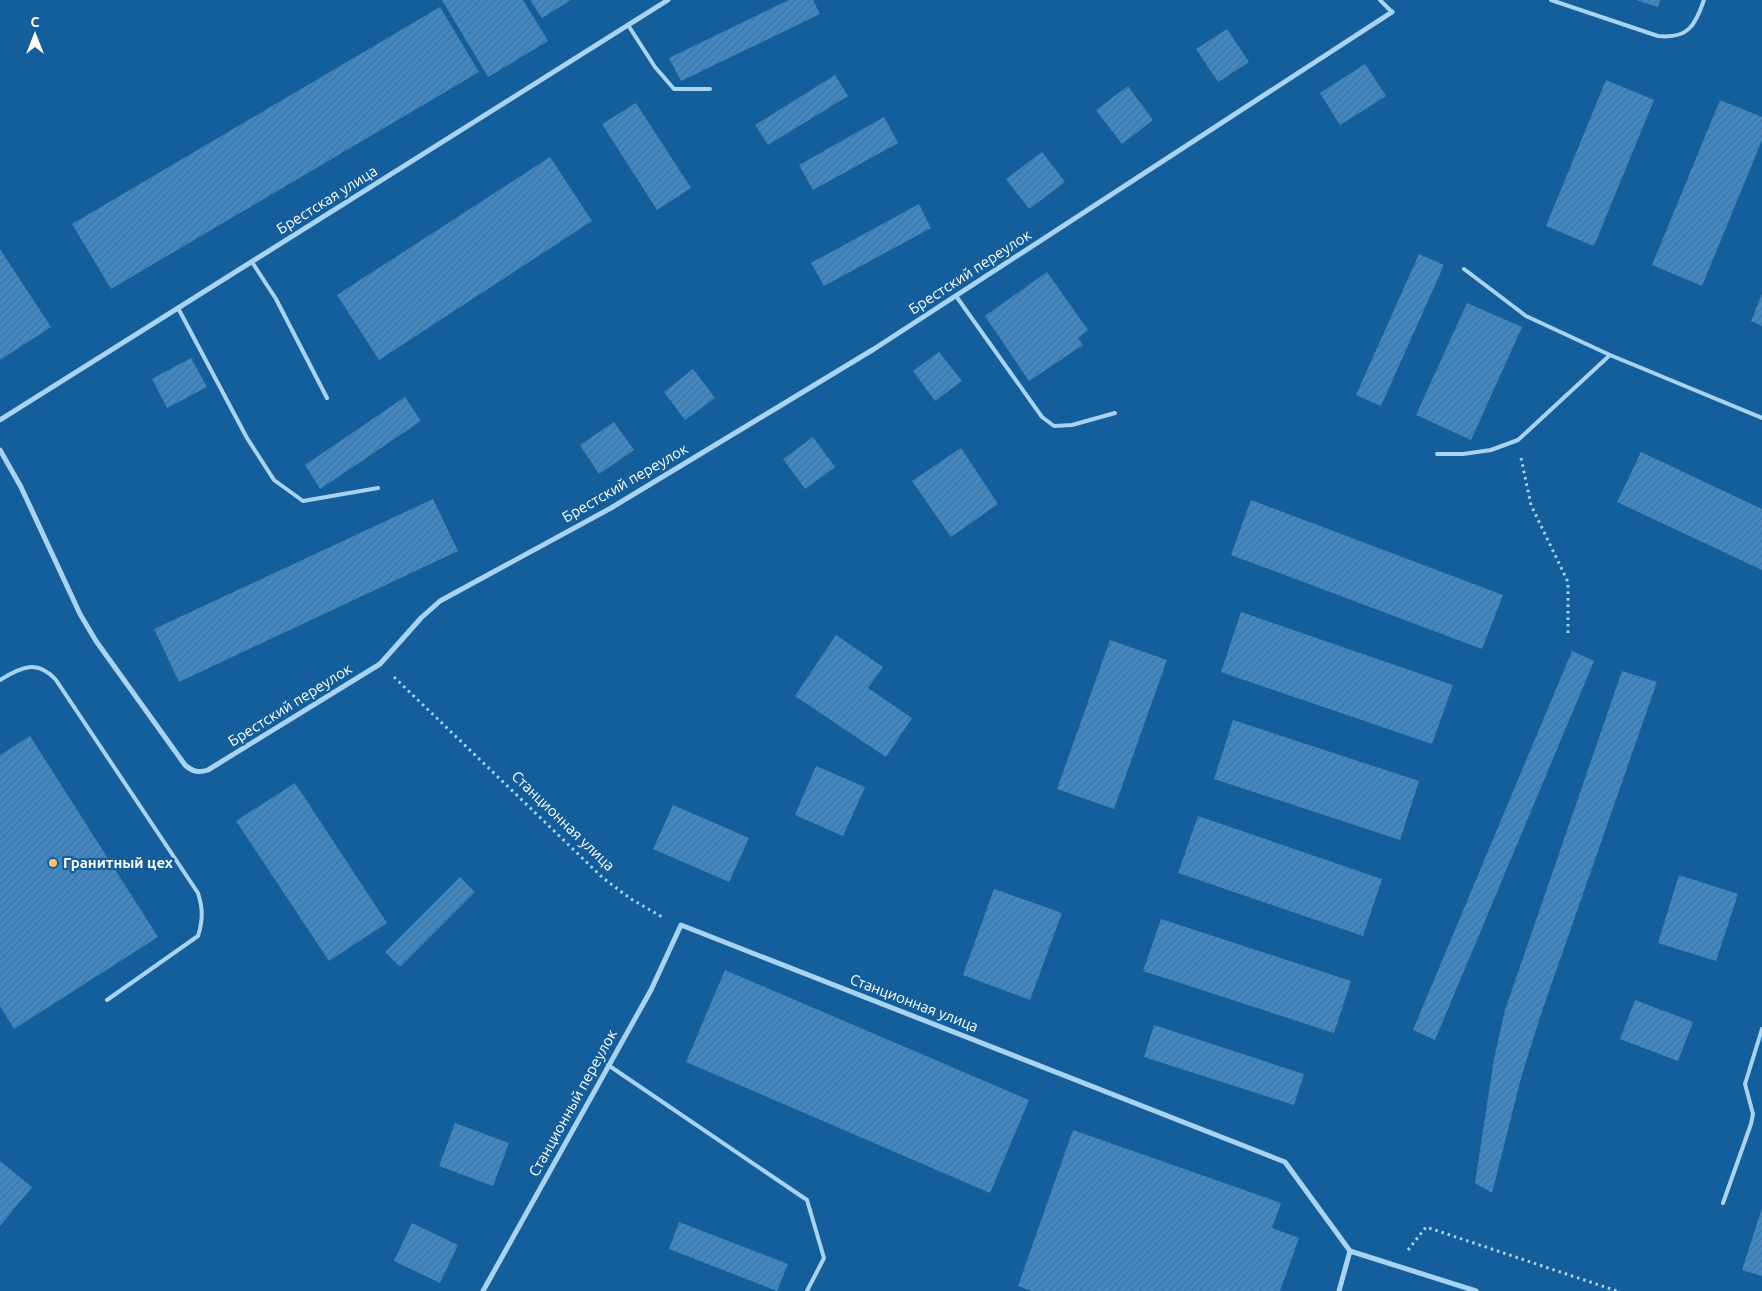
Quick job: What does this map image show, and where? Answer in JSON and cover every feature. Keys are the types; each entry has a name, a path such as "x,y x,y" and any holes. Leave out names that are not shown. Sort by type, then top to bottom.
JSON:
{"street":[{"name":"Брестская улица","path":"0,420 668,0"},
{"name":"Брестский переулок","path":"0,450 21,487 80,614 96,641 191,770 200,773 208,770 380,664 421,618 440,601 611,508 874,349 1392,12"},
{"name":"Станционный переулок","path":"483,1291 651,990 681,925"},
{"name":"Станционная улица","path":"681,925 1285,1162 1350,1250"},
{"path":"1339,1291 1350,1250 1476,1291"}],"lane":[{"path":"1380,0 1392,12"},
{"path":"1551,0 1658,36 1672,38 1686,32 1696,22 1704,0"},
{"path":"628,25 655,67 674,89 710,88"},
{"path":"252,262 276,299 327,398"},
{"path":"1464,269 1526,316 1610,355 1762,418"},
{"path":"956,296 1042,417 1054,426 1072,425 1115,413"},
{"path":"178,308 247,438 274,480 303,501 378,488"},
{"path":"1437,454 1463,454 1491,450 1518,440 1610,355"},
{"path":"0,680 24,668 37,667 48,671 56,680 198,892 202,906 203,922 198,936 107,1000"},
{"path":"1723,1203 1752,1124 1753,1114 1745,1084 1762,1029"},
{"path":"608,1065 807,1200 824,1258 807,1291"}],"path":[{"path":"1518,440 1530,505 1568,582 1568,637"},
{"name":"Станционная улица","path":"380,664 603,878 651,912 681,925"},
{"path":"1396,1265 1426,1227 1617,1291"}],"building":[{"path":"442,0 523,0 548,41 488,77"},
{"path":"530,0 571,0 542,18"},
{"path":"789,0 813,0 820,14 681,81 669,58"},
{"path":"1636,0 1660,0 1658,7"},
{"path":"440,7 479,72 111,289 72,224"},
{"path":"1227,29 1249,62 1218,82 1196,49"},
{"path":"1365,64 1386,96 1340,125 1320,93"},
{"path":"835,75 848,96 768,145 755,125"},
{"path":"1606,80 1654,100 1594,246 1546,226"},
{"path":"1128,86 1153,120 1122,144 1096,110"},
{"path":"1720,100 1762,117 1762,140 1702,286 1652,265"},
{"path":"636,103 691,188 657,210 602,124"},
{"path":"884,117 898,143 813,190 799,165"},
{"path":"1042,152 1065,182 1029,209 1006,179"},
{"path":"550,157 592,221 379,360 337,295"},
{"path":"919,204 931,228 824,286 811,263"},
{"path":"0,249 51,327 0,360"},
{"path":"1419,254 1444,265 1381,406 1356,395"},
{"path":"1047,272 1088,330 1078,338 1083,345 1029,381 985,316"},
{"path":"1762,294 1762,326 1751,321"},
{"path":"1467,303 1522,327 1471,440 1416,415"},
{"path":"939,352 962,381 935,401 913,371"},
{"path":"191,358 207,387 167,408 152,379"},
{"path":"693,369 715,398 685,420 664,392"},
{"path":"405,397 421,421 320,489 305,465"},
{"path":"614,422 634,450 599,474 580,445"},
{"path":"813,437 835,467 805,489 783,459"},
{"path":"961,448 998,504 951,537 912,481"},
{"path":"1641,452 1762,509 1762,570 1617,502"},
{"path":"433,499 458,551 179,682 154,629"},
{"path":"1251,500 1503,595 1482,649 1231,555"},
{"path":"1241,612 1453,685 1432,744 1221,672"},
{"path":"836,635 883,667 868,688 912,718 886,757 795,696"},
{"path":"1110,640 1167,660 1114,809 1057,789"},
{"path":"1572,651 1594,661 1435,1040 1413,1030"},
{"path":"1622,671 1657,682 1540,1017 1521,1078 1492,1193 1475,1183 1494,1059 1505,1010"},
{"path":"1233,720 1419,781 1400,840 1214,779"},
{"path":"30,736 158,937 14,1029 0,1006 0,755"},
{"path":"816,766 865,787 843,836 795,815"},
{"path":"295,783 387,923 329,961 236,821"},
{"path":"673,805 749,838 729,882 653,849"},
{"path":"1198,816 1382,879 1363,936 1178,873"},
{"path":"1679,875 1738,894 1716,961 1658,943"},
{"path":"460,877 475,892 400,967 385,952"},
{"path":"994,889 1062,913 1030,1000 963,975"},
{"path":"1161,919 1351,981 1334,1033 1143,971"},
{"path":"725,970 1029,1100 990,1193 686,1062"},
{"path":"1635,1000 1693,1022 1678,1061 1620,1039"},
{"path":"1154,1025 1304,1074 1294,1105 1144,1057"},
{"path":"455,1123 509,1143 493,1186 439,1166"},
{"path":"1073,1130 1281,1203 1272,1228 1299,1238 1280,1291 1032,1291 1018,1286"},
{"path":"0,1161 32,1187 0,1226"},
{"path":"1762,1208 1762,1276 1742,1270"},
{"path":"679,1222 788,1264 777,1291 669,1249"},
{"path":"412,1223 458,1245 440,1283 394,1261"}],"place":[{"name":"Гранитный цех","path":"53,863"}]}
